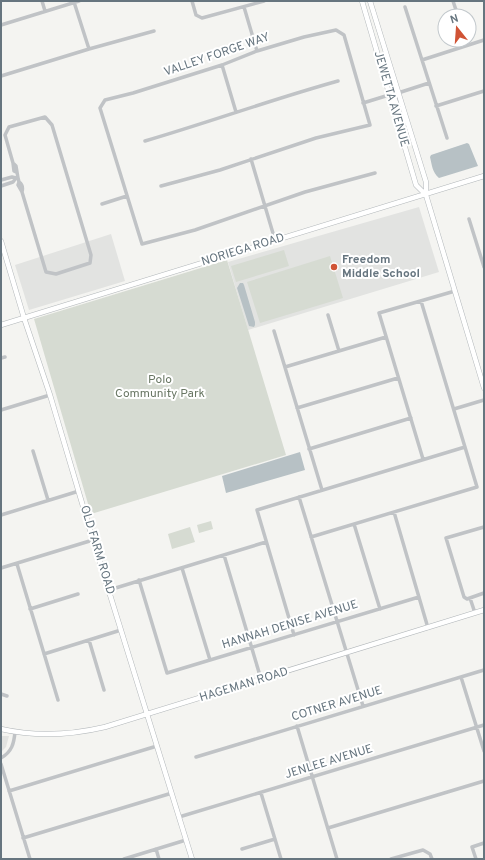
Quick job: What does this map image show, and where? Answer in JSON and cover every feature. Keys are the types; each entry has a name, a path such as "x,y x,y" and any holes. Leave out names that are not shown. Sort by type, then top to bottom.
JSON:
{"street":[{"path":"42,1 45,11"},
{"path":"1,25 79,1"},
{"path":"192,1 196,14 202,18 264,1"},
{"name":"JEWETTA AVENUE","path":"362,1 416,185 426,195"},
{"name":"JEWETTA AVENUE","path":"370,1 426,182 426,195 484,388"},
{"path":"74,2 89,49"},
{"path":"244,7 257,51"},
{"path":"405,7 447,138"},
{"name":"VALLEY FORGE WAY","path":"127,196 100,108 105,100 133,93 222,65 257,51 304,37 336,30 344,35 364,103"},
{"path":"1,76 154,31"},
{"path":"422,60 461,48"},
{"path":"380,60 386,66 393,87 398,93 429,83"},
{"path":"222,65 236,112"},
{"path":"145,141 338,81"},
{"path":"436,106 484,91"},
{"path":"161,186 207,174 316,138 370,125 364,103 390,95 394,97 401,117 407,124"},
{"path":"45,117 52,124 91,255 90,263 56,274 46,272 17,179 16,166 13,163 5,135 9,127 45,117"},
{"path":"251,159 275,240"},
{"path":"102,204 127,196 142,244 195,230 331,184 375,173"},
{"name":"NORIEGA ROAD","path":"1,324 484,176"},
{"path":"1,180 12,177 17,179"},
{"path":"1,186 17,179"},
{"path":"470,219 484,267"},
{"name":"OLD FARM ROAD","path":"1,241 192,859"},
{"path":"423,459 379,313 455,291"},
{"path":"311,537 478,487 421,301"},
{"path":"328,315 339,351"},
{"path":"274,331 322,490"},
{"path":"285,367 386,337"},
{"path":"297,408 398,378"},
{"path":"1,410 50,396"},
{"path":"454,410 484,400"},
{"path":"309,449 411,418"},
{"path":"294,634 256,510 465,447"},
{"path":"34,452 48,500"},
{"path":"1,515 79,491"},
{"path":"299,497 363,706"},
{"path":"394,512 428,628"},
{"path":"354,524 380,609"},
{"path":"484,527 446,538 464,597 467,599 484,593"},
{"path":"1,568 93,540"},
{"path":"109,590 266,542"},
{"path":"224,555 261,679"},
{"path":"17,564 58,700"},
{"path":"182,568 210,660"},
{"name":"HANNAH DENISE AVENUE","path":"139,580 167,673 419,597"},
{"path":"30,609 78,594"},
{"path":"470,598 475,613"},
{"name":"HAGEMAN ROAD","path":"1,729 15,732 44,734 77,733 105,727 347,654 484,610"},
{"path":"44,654 121,630"},
{"path":"89,640 104,690"},
{"name":"COTNER AVENUE","path":"196,757 484,670"},
{"path":"461,677 484,751"},
{"path":"1,694 8,696"},
{"name":"JENLEE AVENUE","path":"179,817 484,725"},
{"path":"297,726 337,859"},
{"path":"1,758 7,754 12,747 15,732"},
{"path":"10,791 158,746"},
{"path":"1,764 30,859"},
{"path":"328,828 484,781"},
{"path":"23,838 172,793"},
{"path":"261,793 281,859"},
{"path":"242,849 275,839"},
{"path":"124,859 186,840"},
{"path":"476,859 472,846 484,843"},
{"path":"156,849 159,859"},
{"path":"391,859 422,850 430,854 432,859"}],"shaded area":[{"path":"467,143 469,144 478,166 439,178 433,168 430,157 431,155"},
{"name":"Freedom Middle School","path":"419,207 439,272 248,330 228,262"},
{"path":"111,234 125,281 29,310 15,265"},
{"path":"240,283 243,283 244,285 255,322 254,327 249,326 237,288"},
{"path":"300,452 305,470 226,493 222,476"},
{"path":"1,736 9,736 6,747 1,752"}],"green space":[{"path":"284,250 289,266 236,282 231,266"},
{"path":"330,256 343,298 260,323 247,282"},
{"name":"Polo Community Park","path":"227,260 286,455 91,514 34,319"},
{"path":"211,521 213,529 199,533 197,525"},
{"path":"190,527 195,542 172,549 168,534"}],"place":[{"name":"Freedom Middle School","path":"334,267"}]}
